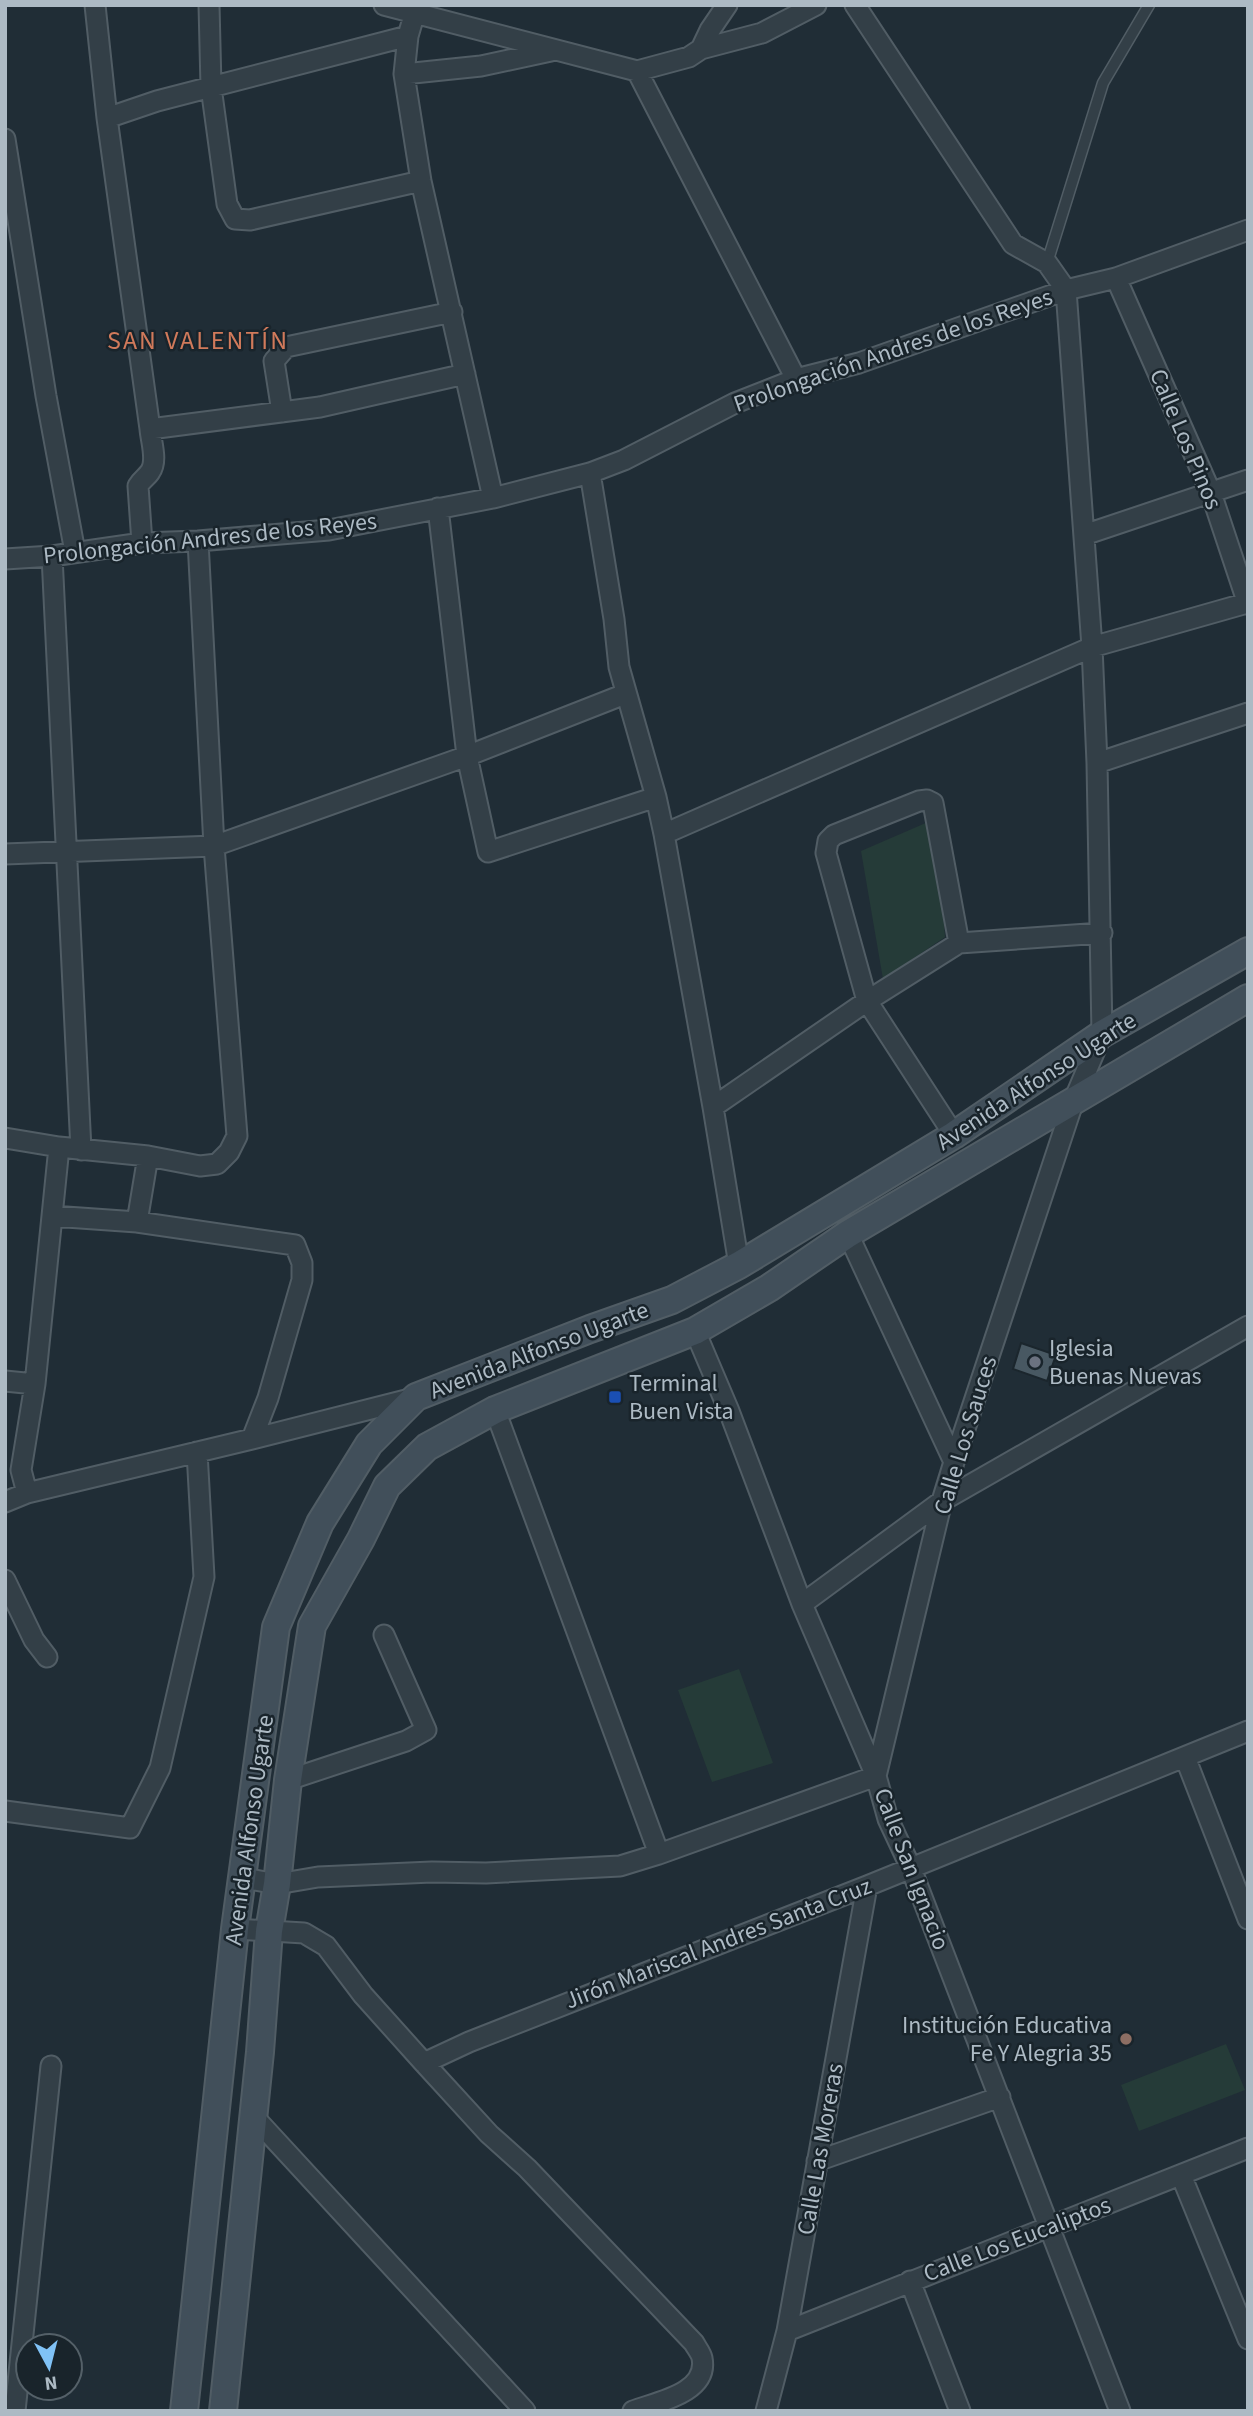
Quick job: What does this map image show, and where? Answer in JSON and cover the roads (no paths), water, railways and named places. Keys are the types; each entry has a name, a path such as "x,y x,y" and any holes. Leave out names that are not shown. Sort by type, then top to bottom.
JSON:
{"main road":[{"name":"Avenida Alfonso Ugarte","path":"184,2411 234,1929 276,1628 320,1523 369,1444 416,1397 672,1300 739,1265 954,1135 1102,1034 1248,951"},
{"name":"Avenida Alfonso Ugarte","path":"223,2411 254,2117 269,1931 288,1780 312,1626 361,1539 387,1486 427,1447 495,1410 695,1331 769,1288 848,1234 1248,998"}],"street":[{"path":"95,5 107,118 154,460 151,471 142,478 138,486 142,543"},
{"path":"209,5 212,87 227,204 234,219 250,220 421,181"},
{"path":"384,5 637,71 689,57 701,49 762,33 816,5"},
{"path":"701,49 727,5"},
{"path":"855,5 1013,244 1047,263 1066,290 1097,763 1102,1034"},
{"path":"415,12 408,36 404,74 421,181 493,498"},
{"path":"107,118 157,101 408,36"},
{"path":"404,74 481,66 556,50"},
{"path":"637,71 796,379"},
{"path":"5,139 11,218 75,552"},
{"name":"Prolongación Andres de los Reyes","path":"5,559 52,556 142,543 329,530 493,498 590,473 624,460 735,403 796,379 859,363 1066,290 1116,278 1248,230"},
{"name":"Calle Los Pinos","path":"1116,278 1211,493 1248,604"},
{"path":"282,412 274,361 286,347 452,312"},
{"path":"150,429 320,407 465,374"},
{"path":"590,473 614,619 619,667 664,834 739,1265"},
{"path":"1084,535 1248,480"},
{"path":"439,508 467,756 488,852 656,797"},
{"path":"5,1138 80,1150 148,1156 200,1166 216,1164 229,1152 237,1136 214,846 198,541"},
{"path":"52,556 80,1150"},
{"path":"664,834 1091,647 1248,604"},
{"path":"5,854 214,846 467,756 625,694"},
{"path":"1097,763 1248,713"},
{"path":"954,1135 867,1001 826,853 828,841 834,835 919,801 927,800 933,803 959,943"},
{"path":"713,1107 867,1001 959,943 1102,933"},
{"name":"Calle Los Sauces","path":"876,1776 942,1501 1074,1101 1102,1034"},
{"path":"27,1493 21,1470 35,1384 59,1147"},
{"path":"136,1222 148,1156"},
{"path":"52,1216 136,1222 295,1245 302,1263 302,1280 268,1398 252,1439"},
{"path":"848,1234 954,1462"},
{"path":"802,1604 942,1501 1248,1326"},
{"name":"Calle San Ignacio","path":"695,1331 729,1411 802,1604 876,1776 888,1819 910,1866 1120,2411"},
{"path":"5,1381 35,1384"},
{"path":"5,1502 27,1493 416,1397"},
{"path":"495,1410 659,1854"},
{"path":"5,1811 130,1828 159,1768 204,1577 197,1452"},
{"path":"5,1580 34,1640 47,1657"},
{"path":"288,1780 406,1741 426,1730 384,1635"},
{"name":"Jirón Mariscal Andres Santa Cruz","path":"424,2063 469,2042 867,1886 910,1866 1248,1731"},
{"path":"1185,1757 1248,1919"},
{"path":"243,1878 277,1884 318,1877 620,1866 876,1776"},
{"name":"Calle Las Moreras","path":"768,2410 787,2331 867,1886"},
{"path":"234,1929 304,1933 326,1946 363,1996 489,2134 527,2168 694,2343 702,2358 701,2374 693,2387 633,2411"},
{"path":"15,2411 51,2066"},
{"path":"817,2161 1000,2097"},
{"path":"254,2117 525,2411"},
{"name":"Calle Los Eucaliptos","path":"787,2331 1248,2148"},
{"path":"1181,2175 1248,2339"},
{"path":"910,2281 960,2411"}],"lane":[{"path":"1047,263 1103,83 1149,5"}],"place":[{"name":"Iglesia Buenas Nuevas","path":"1035,1362"},
{"name":"Terminal Buen Vista","path":"615,1397"},
{"name":"Institución Educativa Fe Y Alegria 35","path":"1126,2039"}],"district":[{"name":"SAN VALENTÍN","path":"198,340"}]}
